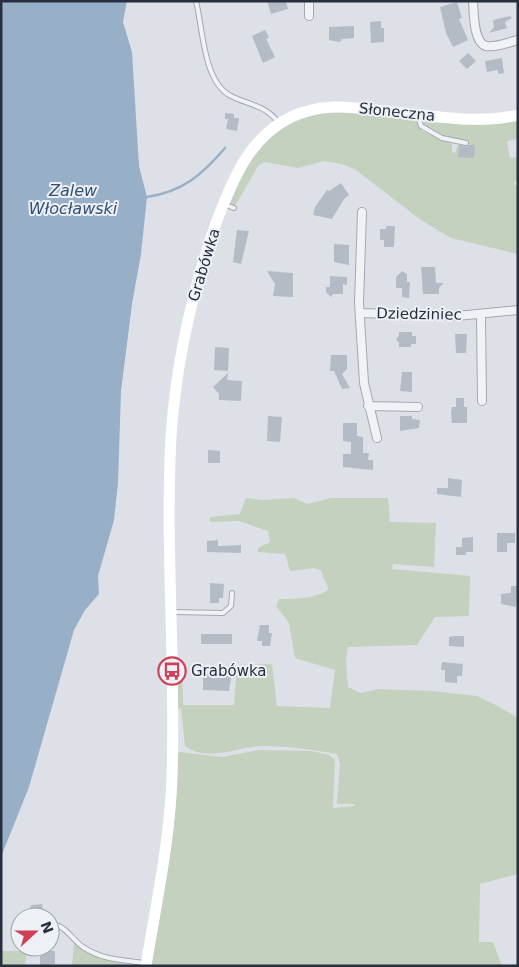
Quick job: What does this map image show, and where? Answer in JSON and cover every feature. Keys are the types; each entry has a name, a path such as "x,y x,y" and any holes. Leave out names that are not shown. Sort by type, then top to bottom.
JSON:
{"street":[{"path":"309,1 309,16"},
{"path":"473,1 478,36 481,43 488,46 518,40"},
{"name":"Słoneczna","path":"279,124 304,112 327,106 479,120 518,116"},
{"name":"Grabówka","path":"146,965 172,794 171,612 167,546 172,435 181,357 201,266 229,206 246,156 264,136 279,124"},
{"name":"Dziedziniec","path":"362,212 360,313 364,383 377,438"},
{"path":"481,314 518,310"},
{"name":"Dziedziniec","path":"360,313 481,314 482,401"},
{"path":"368,406 418,407"}],"lane":[{"path":"196,1 214,78 230,96 266,109 279,124"},
{"path":"418,114 419,123 425,130 442,138 466,143"},
{"path":"455,148 456,142"},
{"path":"171,612 223,613 231,606 232,594"},
{"name":"Grabówka","path":"60,926 65,929 82,947 104,957 116,961 146,965"}],"green space":[{"path":"342,112 415,119 422,131 452,144 452,152 455,153 458,145 467,145 468,141 448,138 435,133 425,126 422,121 478,125 518,121 518,139 507,141 510,158 518,157 518,181 514,182 515,185 518,185 518,254 451,238 421,220 356,170 342,164 324,161 298,168 265,162 258,166 235,206 230,204 248,167 258,151 270,138 284,127 301,119 320,114"},
{"path":"246,498 262,500 294,498 307,504 331,498 388,498 390,522 436,523 434,567 393,564 392,569 470,576 469,616 435,617 417,645 348,647 346,661 348,687 361,693 379,689 432,691 477,696 518,718 518,874 480,884 479,942 493,942 502,966 151,966 177,787 177,756 179,752 222,757 259,750 311,751 329,755 335,760 333,808 355,806 354,804 337,804 340,764 337,754 292,747 264,746 204,753 194,751 185,746 181,708 177,710 177,663 182,663 183,705 234,705 237,665 272,664 277,706 330,708 335,670 295,658 289,623 276,606 279,599 305,598 328,590 321,570 314,568 290,571 285,554 258,552 258,548 270,542 268,531 239,521 210,522 210,517 240,514"},
{"path":"74,942 108,960 134,966 72,966"},
{"path":"1,951 10,951 10,957 26,957 25,966 1,966"}],"water":[{"name":"Zalew Włocławski","path":"1,1 127,1 123,22 132,52 139,166 147,197 141,254 132,304 121,391 118,483 114,520 98,576 99,594 85,610 74,630 29,787 1,857"}],"building":[{"path":"267,1 286,1 288,9 271,14"},
{"path":"457,2 462,18 459,19 468,40 453,47 446,33 440,7"},
{"path":"510,16 512,18 505,22 507,28 489,33 494,27 493,20"},
{"path":"381,21 381,28 384,28 384,42 371,43 370,22"},
{"path":"354,26 354,38 342,39 340,42 329,40 329,27"},
{"path":"265,30 269,38 266,39 275,57 263,63 252,36"},
{"path":"468,53 476,61 467,69 459,61"},
{"path":"502,58 504,73 498,74 498,70 487,72 485,61"},
{"path":"225,113 234,114 234,118 239,118 237,131 226,129 228,119 225,119"},
{"path":"473,144 475,147 474,158 458,157 459,145 467,147"},
{"path":"341,183 349,195 344,199 332,219 313,215 315,207 327,190 329,191"},
{"path":"386,226 395,226 394,247 384,247 384,240 380,240 380,229 386,229"},
{"path":"237,230 249,231 241,264 233,262"},
{"path":"334,244 349,245 349,265 334,262"},
{"path":"421,267 435,267 436,283 444,283 439,288 439,294 423,294"},
{"path":"267,271 293,273 293,297 273,296 275,284"},
{"path":"402,271 407,274 407,282 410,282 409,298 402,297 402,288 396,288 396,277"},
{"path":"330,276 347,277 347,285 343,284 343,294 333,294 331,297 326,292 326,287 330,287"},
{"path":"399,332 412,332 412,336 416,336 416,344 411,344 411,347 399,347 396,339 399,336"},
{"path":"455,334 467,334 466,353 456,353"},
{"path":"215,347 229,348 228,371 214,370"},
{"path":"331,355 347,355 347,369 342,374 350,388 342,389 334,371 330,371"},
{"path":"402,372 412,372 412,392 400,391"},
{"path":"228,373 227,380 242,381 241,401 219,400 219,394 213,387"},
{"path":"456,398 464,398 464,407 467,407 467,423 452,423 451,413 452,407 456,407"},
{"path":"268,416 282,417 280,442 267,441"},
{"path":"400,416 412,416 412,419 420,420 419,428 400,431"},
{"path":"343,423 357,423 357,436 363,437 363,453 369,453 368,460 373,460 373,470 343,467 343,454 351,454 351,442 343,441"},
{"path":"208,450 220,451 220,463 208,463"},
{"path":"448,478 462,480 461,497 437,494 437,488 448,488"},
{"path":"497,533 515,533 515,543 507,543 507,552 497,552"},
{"path":"473,537 473,552 466,552 466,555 456,555 456,547 462,547 462,538"},
{"path":"218,540 218,546 241,545 241,553 207,552 207,541"},
{"path":"210,583 224,584 223,598 219,598 219,603 210,603"},
{"path":"511,586 518,586 516,607 501,604 501,594 511,593"},
{"path":"260,625 269,625 269,633 272,633 270,646 262,646 262,641 257,641"},
{"path":"201,634 232,634 232,644 201,644"},
{"path":"464,636 464,647 449,646 449,637"},
{"path":"442,662 463,664 462,676 457,676 457,683 445,682 445,670 441,670"},
{"path":"222,671 232,671 229,691 203,690 203,673 222,674"},
{"path":"42,904 42,907 31,907 31,905"},
{"path":"40,957 55,957 55,964 40,966"}],"waterway":[{"path":"147,197 171,191 190,181 225,148"}],"place":[{"name":"Grabówka","path":"172,671"}]}
